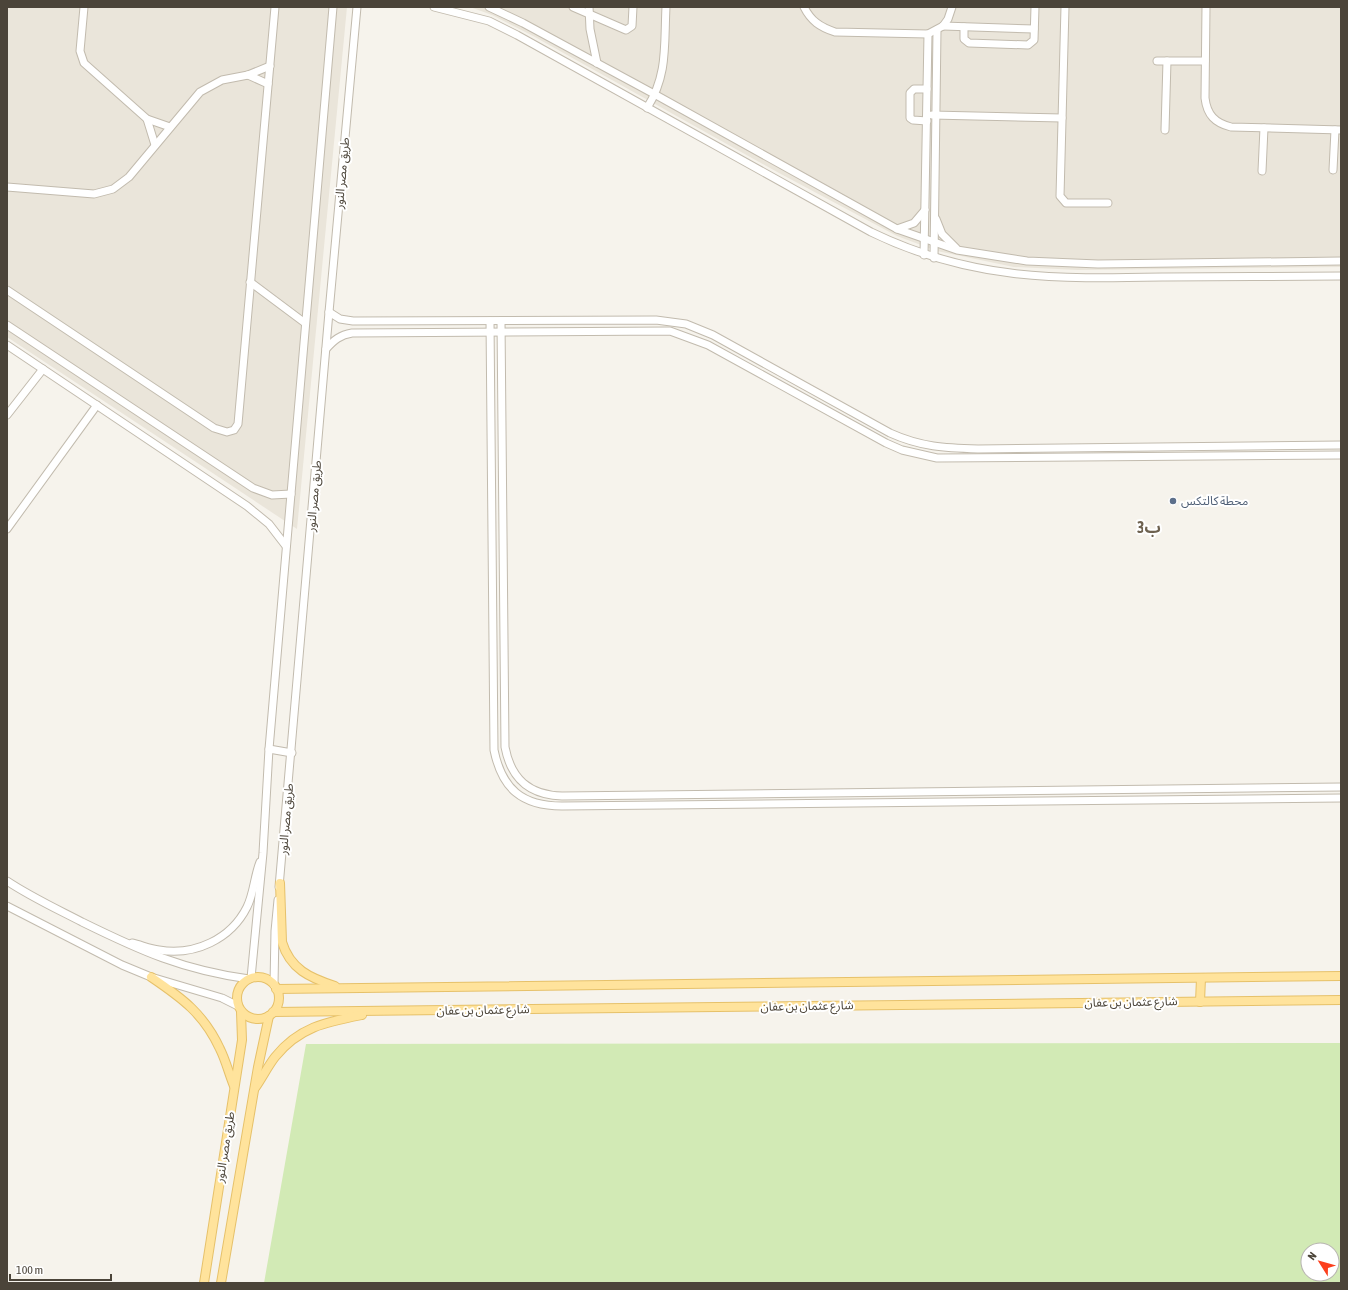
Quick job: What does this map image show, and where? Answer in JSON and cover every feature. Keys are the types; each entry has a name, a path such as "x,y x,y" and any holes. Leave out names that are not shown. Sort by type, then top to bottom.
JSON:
{"main road":[{"path":"280,883 282,942 289,959 302,972 310,977 341,988"},
{"name":"شارع عثمان بن عفان","path":"275,987 341,988 1341,976"},
{"path":"151,977 194,1008 205,1022 220,1049 234,1087"},
{"path":"261,978 275,987 278,1001 271,1014 257,1020 251,1019 240,1009 237,1000 240,988 250,979 261,978"},
{"path":"1200,1002 1201,978"},
{"name":"شارع عثمان بن عفان","path":"271,1014 379,1011 1341,1000"},
{"name":"طريق مصر النور","path":"204,1283 242,1040 240,1009"},
{"path":"253,1090 274,1058 288,1043 304,1031 322,1023 379,1011"},
{"name":"طريق مصر النور","path":"221,1283 253,1090 271,1014"}],"street":[{"path":"84,7 80,51 84,63 147,120 170,127"},
{"path":"7,290 214,428 227,432 234,430 238,424 275,7"},
{"name":"طريق مصر النور","path":"250,979 263,853 269,749 333,7"},
{"name":"طريق مصر النور","path":"275,987 275,931 357,7"},
{"path":"434,7 489,21 872,232 934,258 994,272 1065,278 1341,276"},
{"path":"489,7 656,95 898,229 924,240 957,250 1003,259 1065,263 1341,261"},
{"path":"573,7 626,30 632,26 633,7"},
{"path":"589,7 597,63"},
{"path":"647,108 656,95 663,69 666,7"},
{"path":"804,7 814,21 823,28 834,32 928,34 940,28 948,19 952,7"},
{"path":"964,27 964,39 966,42 983,44 1031,44 1034,40 1035,7"},
{"path":"1065,7 1061,200 1066,203 1108,203"},
{"path":"1206,7 1205,98 1206,108 1210,116 1222,125 1231,127 1338,130 1333,170"},
{"path":"940,28 964,27 1034,29"},
{"path":"934,258 936,115 940,28"},
{"path":"924,255 928,34"},
{"path":"1157,61 1205,62"},
{"path":"1165,130 1167,61"},
{"path":"7,187 94,194 106,192 129,177 197,95 207,87 222,80 248,75 270,66"},
{"path":"248,75 268,84"},
{"path":"927,89 914,89 910,93 910,118 913,120 936,115 1062,118"},
{"path":"147,120 155,145"},
{"path":"1262,171 1264,128"},
{"path":"898,229 914,223 925,209"},
{"path":"934,214 942,234 957,250"},
{"path":"250,282 305,323"},
{"path":"329,312 346,321 656,320 686,324 713,335 890,434 905,440 934,447 978,449 1341,445"},
{"path":"490,321 494,750 499,770 504,780 511,788 528,800 538,804 562,806 1341,798"},
{"path":"501,321 505,747 508,761 514,773 523,783 535,791 548,795 562,796 1341,787"},
{"path":"7,325 253,488 272,495 291,494"},
{"path":"326,349 333,340 339,336 352,333 656,330 683,335 708,345 886,443 908,452 936,458 1341,455"},
{"path":"7,345 247,506 268,524 286,546"},
{"path":"7,415 43,369"},
{"path":"7,529 97,405"},
{"path":"269,749 292,752"},
{"path":"121,941 158,950 176,952 193,950 210,944 225,934 238,922 247,907 254,890 256,872 263,853"},
{"path":"7,881 27,895 121,941 162,959 190,968 250,979"},
{"path":"7,906 122,965 151,977 222,998 240,1009"}],"shaded area":[{"path":"7,7 347,7 297,529 7,337"},
{"path":"470,7 1341,7 1341,267 1078,270 1014,267 937,251 897,236 779,173 533,36 492,15"}],"green space":[{"path":"1341,1043 1341,1283 264,1283 306,1044"}],"place":[{"name":"محطة كالتكس","path":"1173,501"}],"district":[{"name":"ب3","path":"1149,527"}]}
